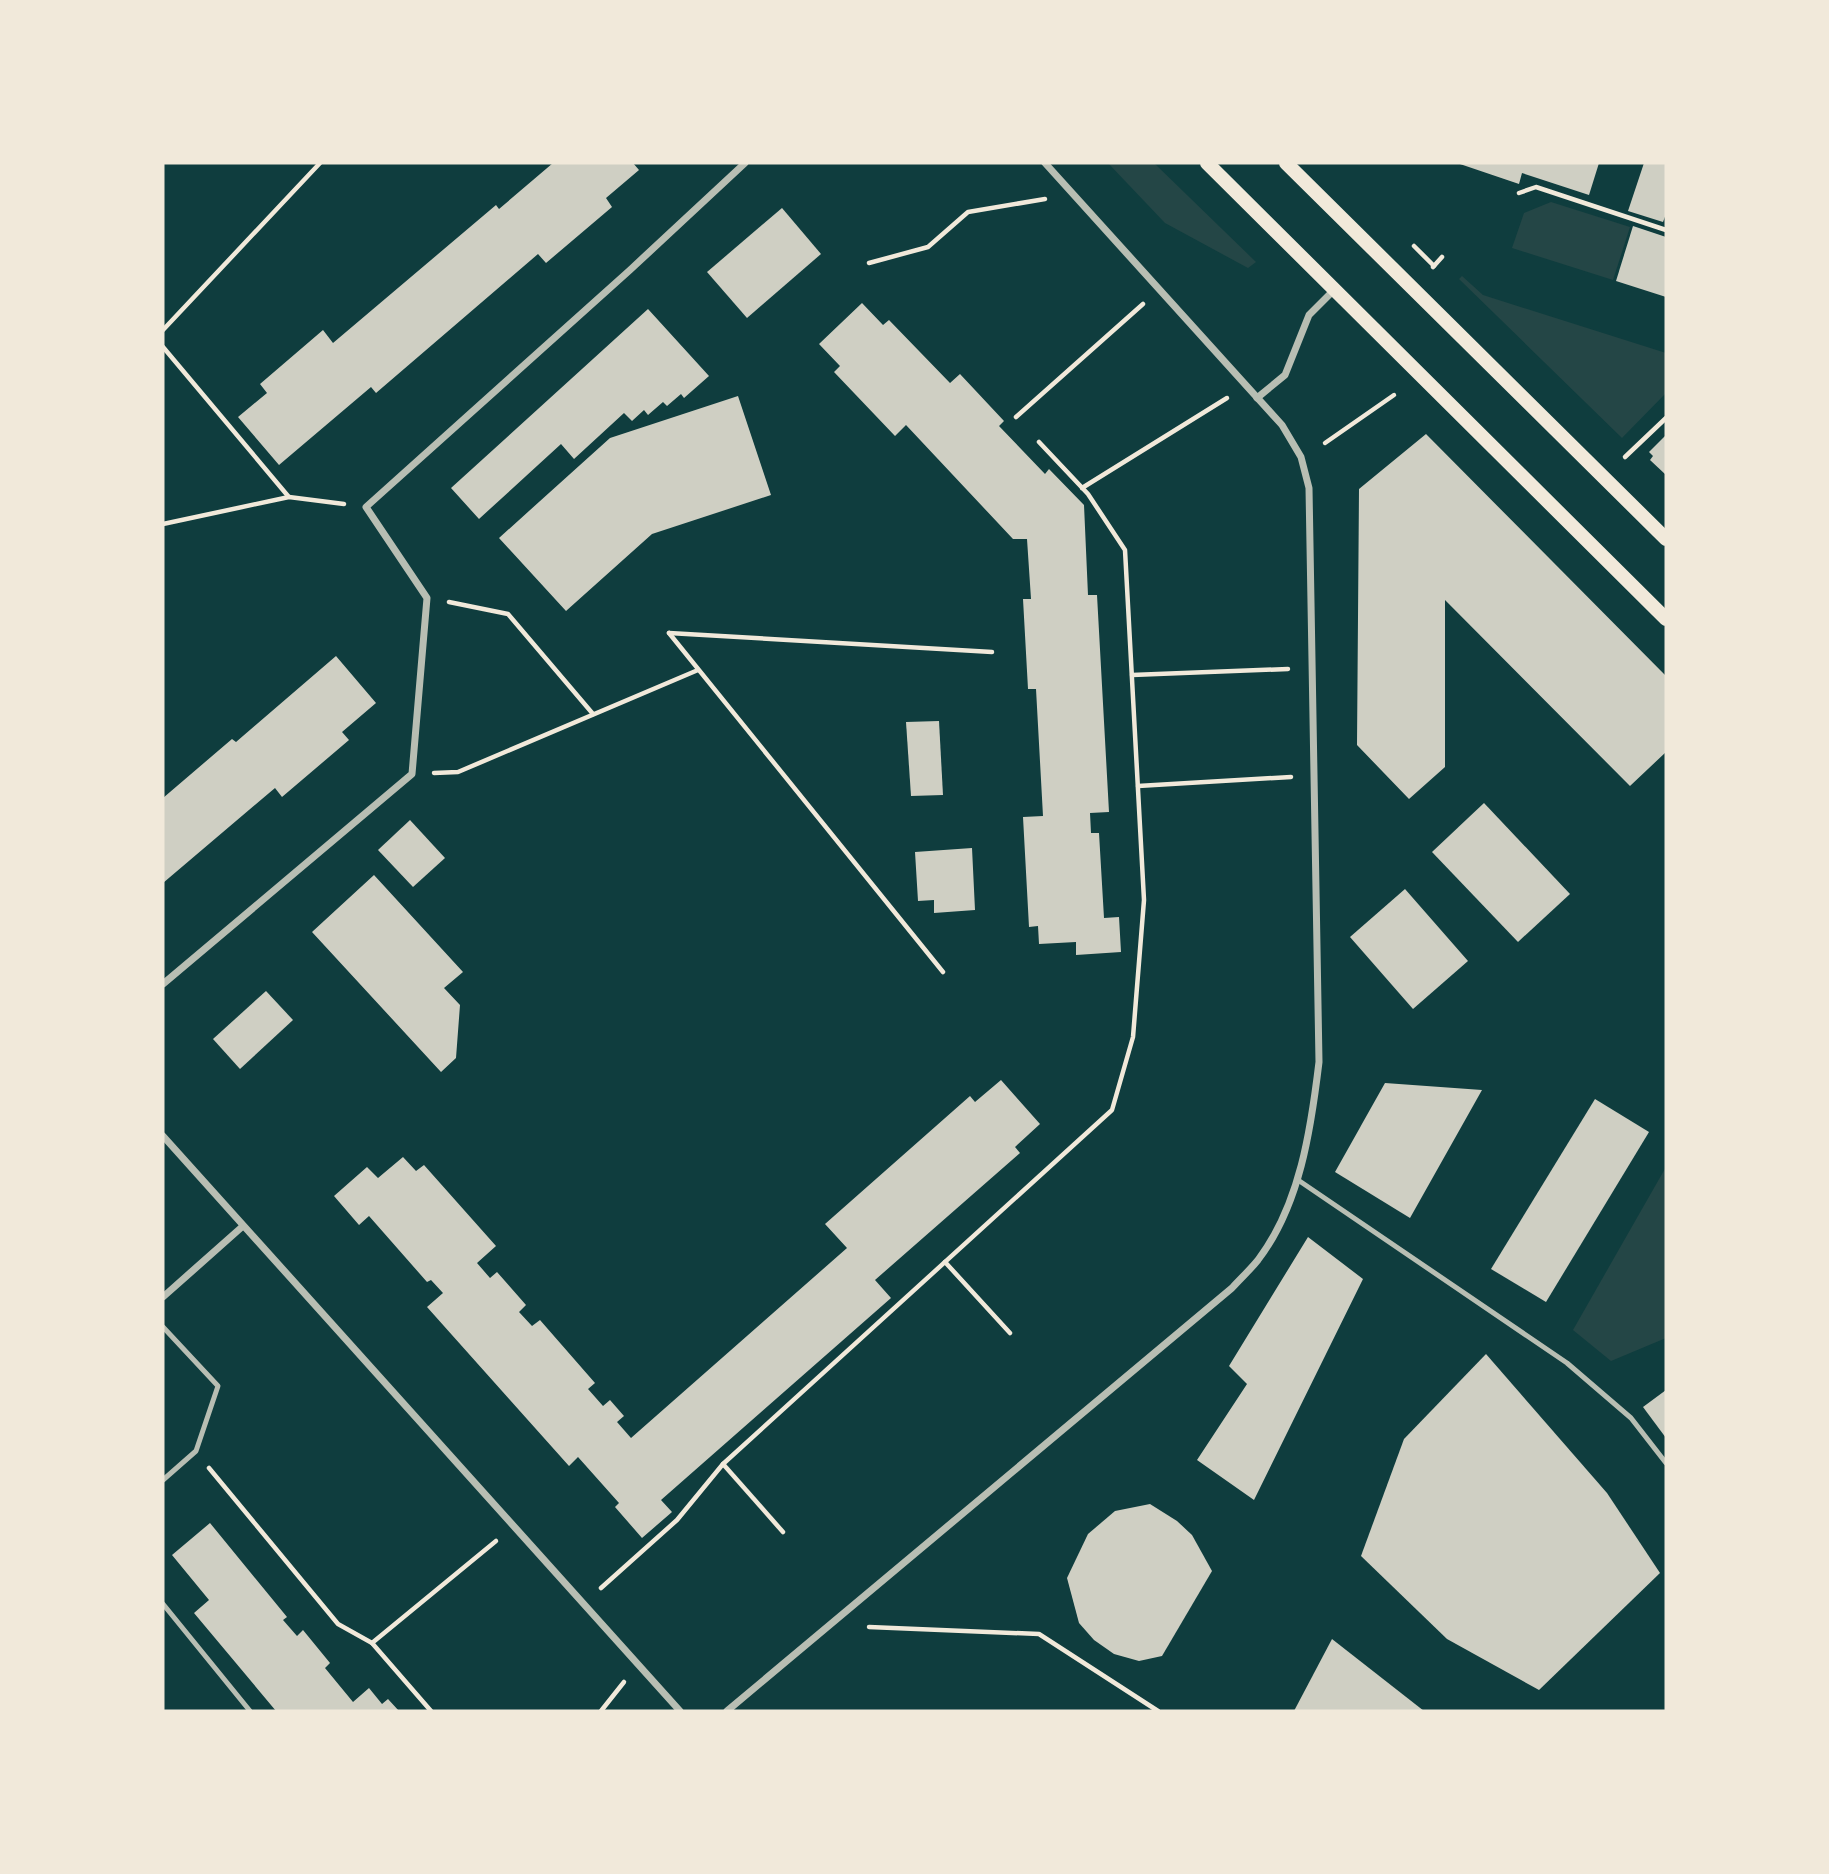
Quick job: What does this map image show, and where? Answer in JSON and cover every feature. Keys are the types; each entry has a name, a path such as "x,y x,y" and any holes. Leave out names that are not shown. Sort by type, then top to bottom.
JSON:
{"main road":[{"path":"1207,163 1666,619"},
{"path":"1286,163 1666,539"}],"street":[{"path":"163,984 412,774 427,598 366,507 746,163"},
{"path":"727,1711 1232,1288 1259,1258 1280,1222 1298,1180 1312,1120 1319,1062 1309,488 1301,457 1282,425 1045,163"},
{"path":"1258,398 1285,375 1309,315 1334,290"},
{"path":"163,1136 680,1711"},
{"path":"163,1297 243,1226"}],"lane":[{"path":"1298,1180 1567,1363 1631,1418 1666,1463"},
{"path":"163,1327 218,1386 196,1451 163,1480"},
{"path":"163,1604 250,1711"}],"path":[{"path":"163,330 320,163"},
{"path":"1519,193 1536,187 1666,230"},
{"path":"869,263 928,247 968,212 1073,194"},
{"path":"1414,246 1434,266 1442,257"},
{"path":"1016,417 1159,289"},
{"path":"163,347 289,497"},
{"path":"1082,488 1246,386"},
{"path":"1325,443 1394,395"},
{"path":"1625,457 1666,418"},
{"path":"583,1604 677,1520 723,1464 1112,1110 1133,1037 1144,900 1125,550 1088,494 1039,442"},
{"path":"163,524 289,497 366,507"},
{"path":"427,598 508,614 593,714"},
{"path":"943,972 669,633 992,652"},
{"path":"1132,675 1312,668"},
{"path":"412,774 458,772 698,670"},
{"path":"1138,786 1314,776"},
{"path":"946,1262 1010,1333"},
{"path":"196,1451 338,1624 372,1643 430,1711"},
{"path":"723,1464 783,1532"},
{"path":"372,1643 514,1527"},
{"path":"869,1627 1039,1634 1158,1711"},
{"path":"601,1711 638,1665"}],"shaded area":[{"path":"1108,163 1154,163 1256,262 1248,268 1165,223"},
{"path":"1551,202 1630,227 1613,280 1512,248 1524,213"},
{"path":"1462,276 1483,295 1666,353 1666,393 1622,438 1459,279"},
{"path":"1666,1167 1666,1338 1611,1361 1573,1330"}],"building":[{"path":"553,163 633,163 639,170 606,198 612,207 546,263 538,254 376,393 371,387 279,465 238,417 267,393 260,384 323,330 333,343 496,205 499,209"},
{"path":"1457,163 1599,163 1589,195 1522,173 1519,184"},
{"path":"1644,163 1666,163 1666,214 1663,222 1628,211"},
{"path":"782,208 821,254 747,318 707,272"},
{"path":"1633,226 1666,237 1666,297 1616,281"},
{"path":"862,303 883,325 889,320 950,383 960,374 1004,421 999,426 1045,474 1049,469 1084,505 1088,595 1097,595 1109,812 1090,813 1091,833 1099,833 1104,918 1119,917 1121,952 1076,955 1076,942 1039,944 1038,926 1029,927 1023,817 1043,816 1036,689 1028,689 1023,599 1031,599 1027,539 1013,539 906,425 895,436 834,372 840,366 819,344"},
{"path":"648,309 709,376 684,398 681,394 667,406 663,402 648,415 644,410 632,421 624,413 574,459 561,444 479,519 451,488"},
{"path":"738,396 771,495 652,534 566,611 499,538 610,438"},
{"path":"1426,434 1666,676 1666,752 1630,786 1445,600 1445,767 1409,799 1357,745 1359,489"},
{"path":"1666,435 1666,475 1650,460 1653,456 1649,452"},
{"path":"336,656 376,703 342,732 349,740 282,797 275,788 163,883 163,798 232,739 236,742"},
{"path":"939,721 943,795 911,796 906,722"},
{"path":"1484,803 1570,894 1518,942 1432,852"},
{"path":"410,820 445,858 413,887 378,850"},
{"path":"972,848 975,910 934,913 934,900 918,901 915,852"},
{"path":"374,875 463,972 444,988 460,1005 456,1058 441,1072 312,932"},
{"path":"1405,889 1468,961 1413,1009 1350,937"},
{"path":"266,991 293,1020 240,1069 213,1039"},
{"path":"1001,1080 1040,1124 1015,1147 1020,1153 875,1280 891,1298 661,1500 672,1512 642,1538 615,1507 619,1503 578,1457 569,1466 427,1307 443,1293 431,1280 427,1282 369,1216 359,1225 334,1196 367,1167 378,1178 403,1157 416,1171 424,1165 496,1246 477,1263 490,1278 497,1272 526,1305 519,1312 532,1326 540,1320 595,1383 588,1389 603,1406 610,1400 624,1416 617,1422 631,1438 847,1248 825,1224 970,1096 975,1102"},
{"path":"1385,1083 1482,1090 1410,1218 1335,1172"},
{"path":"1595,1099 1649,1132 1546,1302 1491,1269"},
{"path":"1308,1237 1363,1279 1254,1500 1197,1460 1247,1384 1229,1366"},
{"path":"1486,1354 1607,1493 1660,1573 1539,1690 1447,1639 1361,1556 1404,1439"},
{"path":"1666,1390 1666,1438 1643,1407"},
{"path":"1150,1504 1177,1521 1192,1535 1212,1571 1162,1656 1139,1661 1114,1654 1094,1640 1079,1623 1067,1578 1088,1534 1115,1511"},
{"path":"210,1523 287,1617 283,1620 297,1636 303,1630 330,1663 325,1668 353,1702 369,1688 382,1704 388,1699 399,1711 276,1711 194,1613 209,1600 172,1555"},
{"path":"1332,1639 1424,1711 1294,1711"}]}
